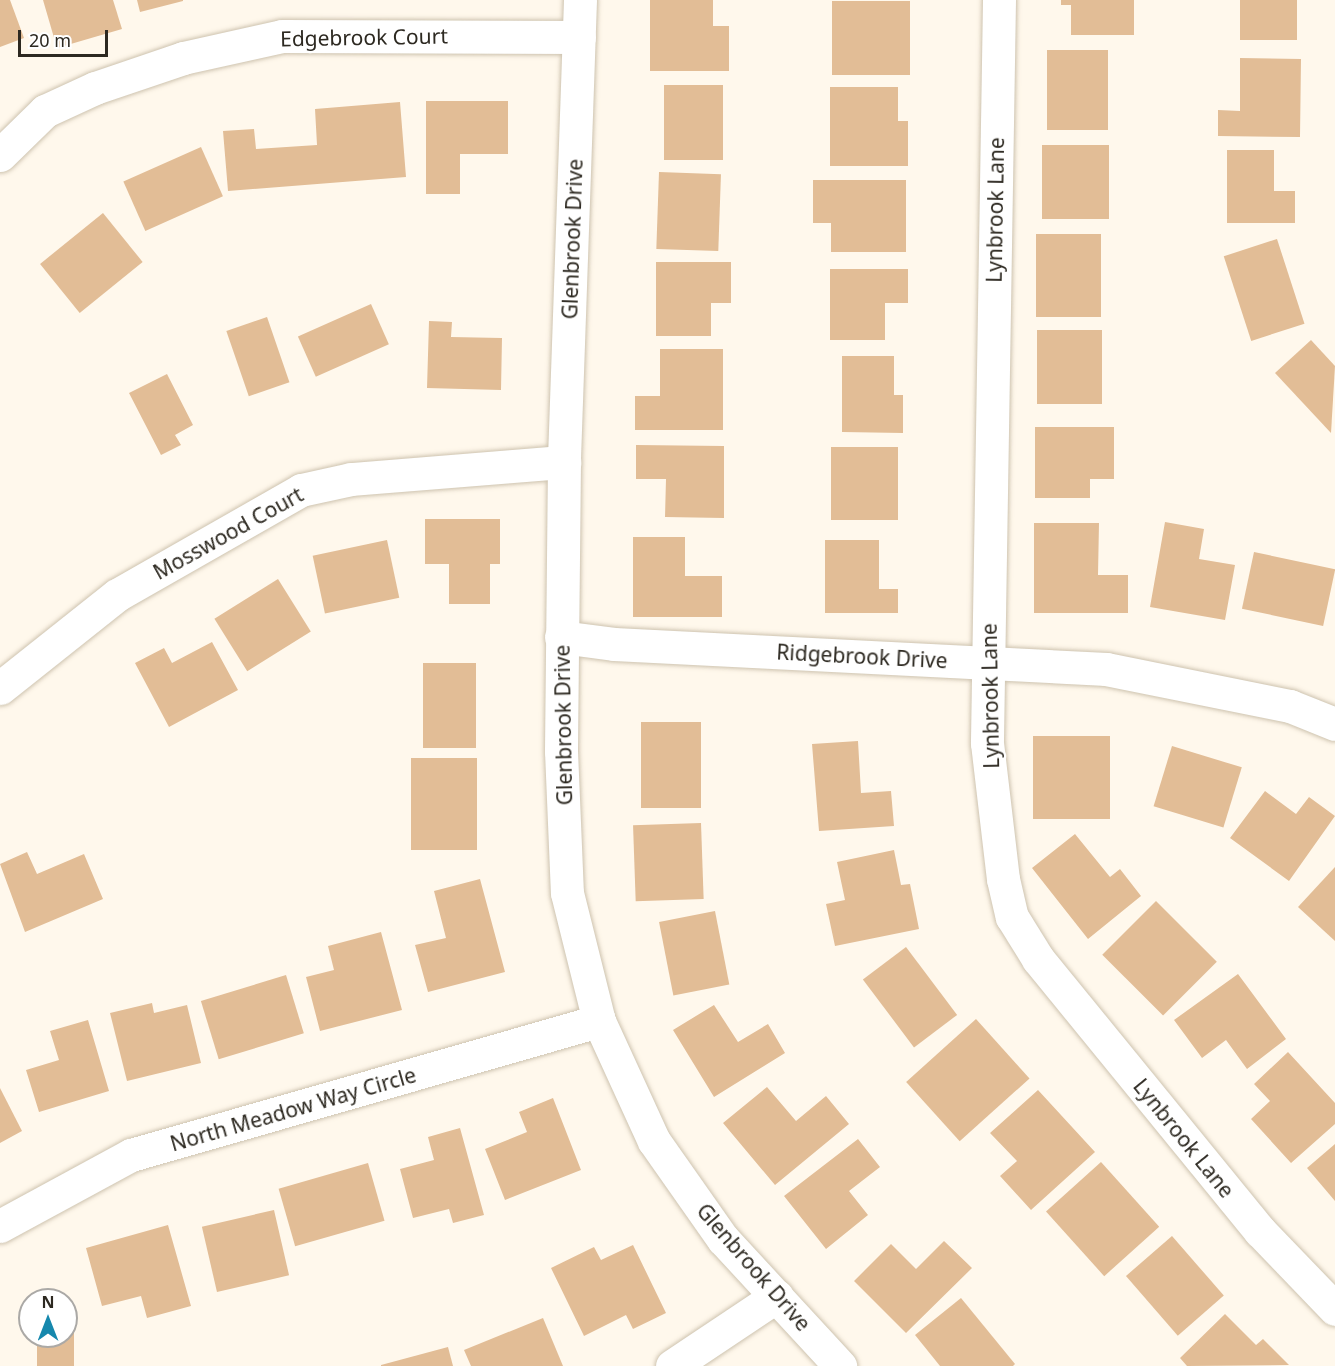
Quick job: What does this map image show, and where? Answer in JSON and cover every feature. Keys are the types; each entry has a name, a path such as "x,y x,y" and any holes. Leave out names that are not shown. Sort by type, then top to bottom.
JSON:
{"street":[{"name":"Glenbrook Drive","path":"580,0 564,462 561,637 567,893 599,1021 654,1141 723,1239 840,1366"},
{"name":"Lynbrook Lane","path":"999,0 987,744 1012,916 1038,959 1260,1231 1335,1309"},
{"name":"Edgebrook Court","path":"0,155 45,111 95,88 183,58 282,36 579,37"},
{"name":"Mosswood Court","path":"0,688 117,595 301,490 351,479 564,462"},
{"name":"Ridgebrook Drive","path":"561,637 614,644 1106,669 1290,706 1335,724"},
{"name":"North Meadow Way Circle","path":"0,1226 131,1155 599,1021"},
{"path":"672,1366 777,1296"}],"building":[{"path":"0,0 10,0 24,38 0,47"},
{"path":"43,0 113,0 122,29 57,48"},
{"path":"137,0 183,0 183,1 140,12"},
{"path":"650,0 713,0 713,26 729,26 729,71 650,71"},
{"path":"1061,0 1134,0 1134,35 1071,35 1071,5 1061,5"},
{"path":"1240,0 1297,0 1297,40 1240,40"},
{"path":"832,1 910,1 910,75 832,75"},
{"path":"1047,50 1108,50 1108,130 1047,130"},
{"path":"1240,58 1301,59 1300,137 1218,136 1218,110 1240,111"},
{"path":"664,85 723,85 723,160 664,160"},
{"path":"830,87 898,87 898,121 908,121 908,166 830,166"},
{"path":"426,101 508,101 508,154 460,154 460,194 426,194"},
{"path":"400,102 406,177 228,191 223,131 254,129 256,149 317,145 315,109"},
{"path":"1042,145 1109,145 1109,219 1042,219"},
{"path":"201,147 223,196 145,231 123,182"},
{"path":"1227,150 1274,150 1274,191 1295,191 1295,223 1227,223"},
{"path":"659,172 721,174 718,251 656,249"},
{"path":"813,180 906,180 906,252 831,252 831,223 813,223"},
{"path":"103,213 143,262 80,313 40,264"},
{"path":"1036,234 1101,234 1101,317 1036,317"},
{"path":"1277,239 1305,324 1251,341 1224,256"},
{"path":"656,262 731,262 731,303 711,303 711,336 656,336"},
{"path":"830,269 908,269 908,303 885,303 885,340 830,340"},
{"path":"371,304 389,344 316,377 298,337"},
{"path":"267,317 289,382 249,396 226,331"},
{"path":"429,321 452,322 451,337 502,338 501,390 427,388"},
{"path":"1037,330 1102,330 1102,404 1037,404"},
{"path":"1311,340 1335,366 1331,433 1275,373"},
{"path":"660,349 723,349 723,430 635,430 635,396 660,396"},
{"path":"842,356 894,356 894,395 903,395 903,433 842,432"},
{"path":"167,374 193,425 175,435 181,445 161,455 129,393"},
{"path":"1035,427 1114,427 1114,479 1090,479 1090,498 1035,498"},
{"path":"636,445 724,446 724,518 665,517 666,479 636,479"},
{"path":"831,447 898,447 898,520 831,520"},
{"path":"425,519 500,519 500,564 490,564 490,604 449,604 449,564 425,564"},
{"path":"1165,522 1204,529 1199,559 1235,565 1225,620 1150,607"},
{"path":"1034,523 1099,523 1098,575 1128,575 1128,613 1034,613"},
{"path":"633,537 685,537 685,576 722,576 722,617 633,617"},
{"path":"387,540 399,598 325,614 313,556"},
{"path":"825,540 879,540 879,589 898,589 898,613 825,613"},
{"path":"1254,552 1335,569 1323,626 1242,609"},
{"path":"278,579 311,632 247,671 214,619"},
{"path":"212,642 238,690 169,727 135,663 164,648 172,663"},
{"path":"423,663 476,663 476,748 423,748"},
{"path":"641,722 701,722 701,808 641,808"},
{"path":"1033,736 1110,736 1110,819 1033,819"},
{"path":"858,741 861,793 891,791 894,826 819,831 812,744"},
{"path":"1172,746 1242,767 1223,828 1154,806"},
{"path":"411,758 477,758 477,850 411,850"},
{"path":"1265,791 1296,814 1309,797 1335,816 1289,881 1230,838"},
{"path":"701,823 704,899 636,901 633,825"},
{"path":"1075,834 1110,877 1120,869 1141,896 1088,939 1032,868"},
{"path":"894,850 901,885 910,884 919,929 835,946 826,904 845,900 837,862"},
{"path":"27,852 37,874 84,854 103,899 25,932 0,864"},
{"path":"1335,867 1335,941 1298,907"},
{"path":"480,879 505,972 428,992 415,945 446,938 434,891"},
{"path":"1156,901 1217,962 1163,1016 1102,955"},
{"path":"715,911 729,985 673,995 659,922"},
{"path":"381,932 402,1010 320,1031 306,977 334,970 328,946"},
{"path":"906,947 957,1015 914,1047 863,979"},
{"path":"1238,974 1286,1039 1247,1069 1226,1040 1202,1058 1174,1020"},
{"path":"286,975 304,1033 219,1059 201,1001"},
{"path":"152,1003 154,1013 187,1005 201,1063 127,1081 110,1013"},
{"path":"714,1005 738,1042 768,1024 785,1053 714,1097 673,1030"},
{"path":"976,1019 1030,1078 960,1141 906,1082"},
{"path":"88,1020 109,1091 39,1112 26,1070 59,1060 50,1031"},
{"path":"1288,1052 1335,1103 1335,1124 1291,1163 1251,1119 1270,1101 1254,1084"},
{"path":"767,1087 796,1121 826,1096 849,1124 775,1185 723,1123"},
{"path":"0,1088 22,1131 0,1143"},
{"path":"1038,1090 1095,1152 1031,1210 1000,1176 1017,1161 990,1133"},
{"path":"553,1098 581,1170 505,1200 485,1149 527,1132 519,1112"},
{"path":"460,1128 484,1215 453,1223 449,1209 413,1218 400,1169 434,1160 428,1137"},
{"path":"858,1139 880,1167 849,1191 868,1215 826,1249 784,1196"},
{"path":"1335,1144 1335,1201 1307,1168"},
{"path":"1101,1162 1159,1227 1104,1276 1046,1212"},
{"path":"368,1163 385,1221 295,1246 279,1189"},
{"path":"274,1210 289,1275 217,1292 202,1227"},
{"path":"168,1225 191,1306 147,1318 141,1296 102,1306 86,1248"},
{"path":"1172,1236 1224,1296 1178,1336 1126,1276"},
{"path":"944,1241 972,1268 906,1333 854,1281 891,1244 916,1269"},
{"path":"633,1245 666,1313 633,1329 626,1315 584,1336 551,1268 594,1247 601,1260"},
{"path":"961,1298 1015,1364 1013,1366 940,1366 915,1335"},
{"path":"1225,1314 1256,1345 1263,1339 1289,1365 1187,1366 1180,1358"},
{"path":"543,1318 563,1366 471,1366 464,1350"},
{"path":"448,1347 453,1366 381,1366 381,1365"},
{"path":"37,1348 74,1348 74,1366 37,1366"}]}
